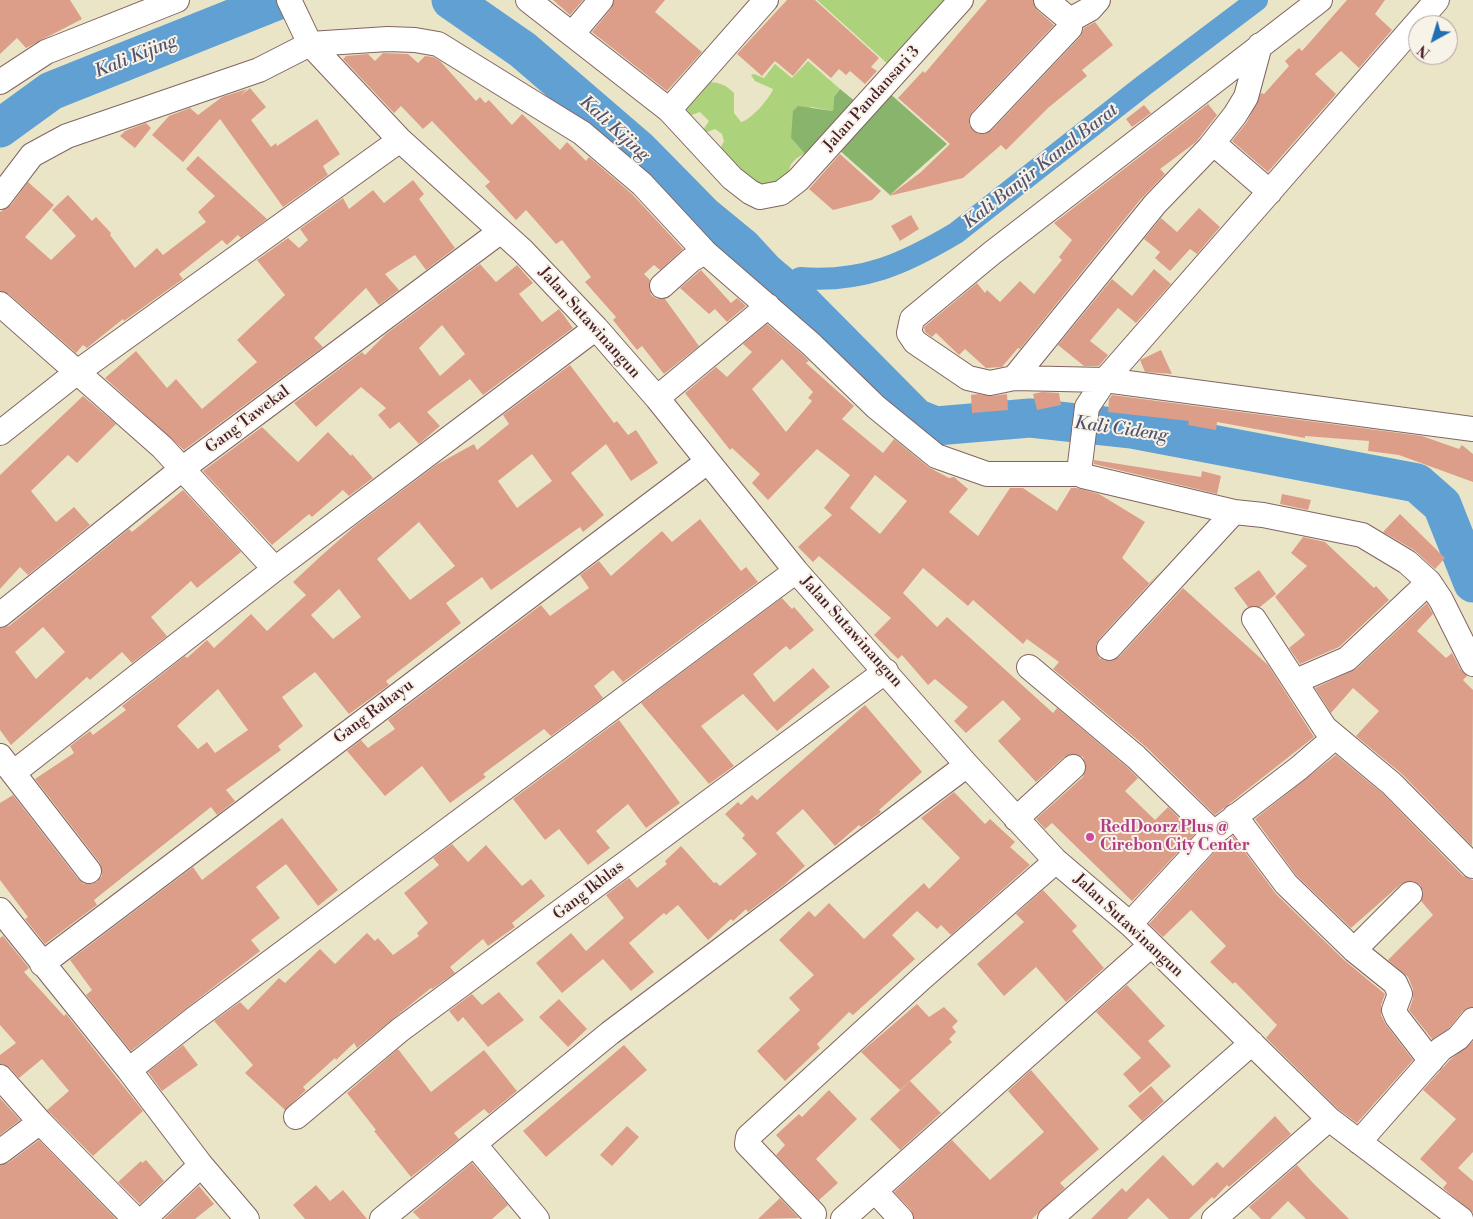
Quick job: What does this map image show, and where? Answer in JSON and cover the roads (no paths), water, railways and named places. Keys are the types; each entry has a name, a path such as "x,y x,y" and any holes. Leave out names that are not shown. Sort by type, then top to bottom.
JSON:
{"street":[{"path":"0,82 46,52 177,0"},
{"name":"Jalan Sutawinangun","path":"289,0 308,39 400,140 501,231 596,328 656,398 796,571 1016,819 1056,861 1130,924 1150,946 1329,1119 1446,1215"},
{"path":"528,0 573,33 669,110 766,0"},
{"path":"573,33 601,0"},
{"name":"Jalan Pandansari 3","path":"669,110 740,186 760,197 781,194 798,180 961,0"},
{"path":"1046,0 1070,20"},
{"path":"1070,20 1090,9 1098,0"},
{"path":"1320,0 992,253 910,323 909,333 915,342 968,378 990,383 1014,378 1105,380 1473,429"},
{"path":"1080,465 1087,407 1105,380 1437,0"},
{"path":"982,121 1068,32 1070,20"},
{"path":"0,197 32,155 66,136 259,70 308,39 415,40 438,44 582,133 642,184 705,252 811,344 876,407 936,456 968,469 987,474 1080,465 1234,512 1362,534 1407,562 1429,582 1441,600 1473,664"},
{"path":"1014,378 1155,204 1213,143 1236,115 1246,97 1260,45"},
{"path":"0,432 76,373 400,140"},
{"path":"1213,143 1270,192"},
{"name":"Gang Tawekal","path":"0,615 182,469 501,231"},
{"path":"662,286 691,260 705,252"},
{"path":"0,304 162,448 275,568"},
{"path":"656,398 768,306"},
{"path":"89,871 7,765 596,328"},
{"name":"Gang Rahayu","path":"42,964 707,462"},
{"path":"1109,648 1234,512"},
{"path":"128,1070 194,1018 796,571"},
{"path":"1296,681 1348,659 1429,582"},
{"path":"1254,619 1325,728 1392,784 1473,866"},
{"path":"1029,667 1136,757 1214,833"},
{"name":"Gang Ikhlas","path":"296,1116 400,1030 886,671"},
{"path":"1130,924 1214,833 1335,738"},
{"path":"382,1219 610,1033 967,765"},
{"path":"1016,819 1073,767"},
{"path":"1234,816 1277,874 1314,913 1354,950 1395,983 1400,994 1394,1010 1397,1018 1431,1060"},
{"path":"814,1214 747,1144 748,1137 914,985 1056,861"},
{"path":"1354,950 1410,894"},
{"path":"0,910 247,1219"},
{"path":"843,1219 1150,946"},
{"path":"1359,1142 1431,1060 1450,1041 1458,1038 1473,1020"},
{"path":"1050,1219 1252,1043"},
{"path":"0,1077 40,1122 135,1219"},
{"path":"1214,1219 1329,1119"},
{"path":"0,1152 40,1122"},
{"path":"475,1145 537,1219"},
{"path":"144,1219 202,1165"},
{"path":"874,1191 901,1219"}],"waterway":[{"name":"Kali Kijing","path":"0,128 51,91 279,0"},
{"name":"Kali Cideng","path":"451,0 523,50 638,149 703,215 742,247 765,272 804,305 916,418 936,426 1030,418 1132,429 1417,483 1442,505 1473,583"},
{"name":"Kali Banjir Kanal Barat","path":"800,278 822,279 843,277 882,269 918,254 956,233 1143,86 1257,0"}],"place":[{"name":"RedDoorz Plus @ Cirebon City Center","path":"1090,837"}]}
